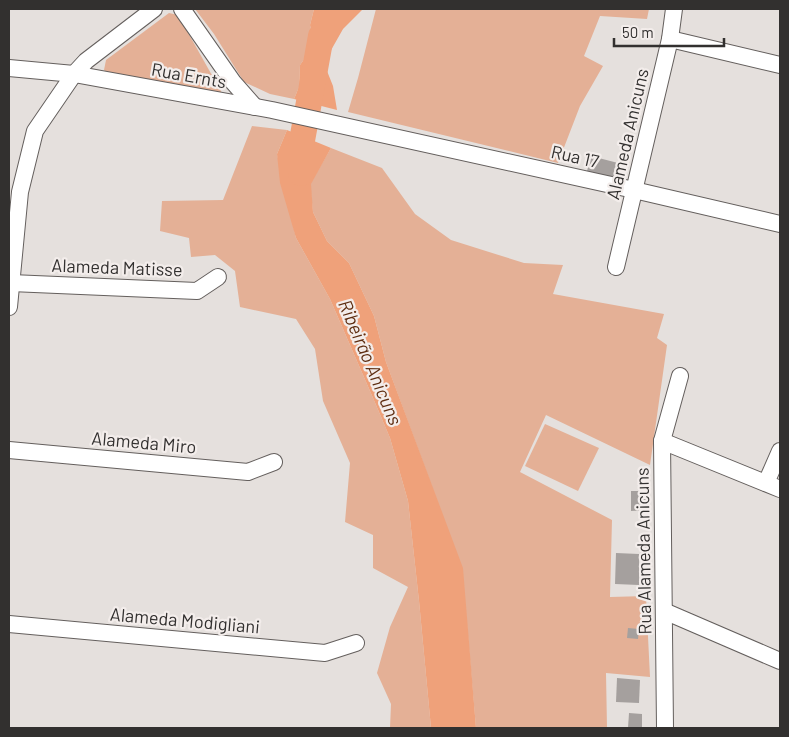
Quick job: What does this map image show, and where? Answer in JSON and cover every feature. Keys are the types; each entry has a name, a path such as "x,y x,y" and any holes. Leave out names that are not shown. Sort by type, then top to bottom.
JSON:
{"street":[{"path":"9,307 14,191 36,131 74,74 86,61 154,9"},
{"path":"182,9 233,82 255,107"},
{"name":"Alameda Anicuns","path":"616,267 670,39 674,9"},
{"path":"670,39 780,65"},
{"name":"Rua Ernts","path":"9,68 74,74 272,110 362,129"},
{"name":"Rua 17","path":"362,129 780,224"},
{"name":"Alameda Matisse","path":"11,283 197,291 218,277"},
{"name":"Rua Alameda Anicuns","path":"665,728 662,441 680,376"},
{"path":"662,441 773,486 780,451"},
{"name":"Alameda Miro","path":"9,450 248,472 274,462"},
{"path":"664,611 780,661"},
{"name":"Alameda Modigliani","path":"9,624 325,653 356,643"}],"shaded area":[{"path":"195,9 314,9 310,25 314,45 300,65 299,87 294,99 270,94 244,82 214,34"},
{"path":"376,9 649,9 647,19 600,16 584,56 603,66 580,106 558,163 348,112"},
{"path":"169,13 178,15 222,93 111,77 104,70 106,60"},
{"path":"252,126 287,130 277,154 296,238 330,299 390,438 408,501 431,728 390,728 391,704 377,673 390,627 408,587 373,568 373,535 345,522 350,463 323,401 315,349 296,319 240,307 235,271 215,255 191,257 189,238 160,231 162,201 223,200"},
{"path":"331,148 382,168 415,214 451,240 524,263 563,265 553,294 664,314 657,338 667,345 650,465 546,415 520,472 612,520 610,597 646,596 650,677 606,673 607,728 476,728 462,568 386,362 374,316 349,263 327,241 313,212 310,184"},
{"path":"545,424 599,448 578,491 525,466"}],"water":[{"path":"314,9 363,9 343,29 330,52 327,71 333,86 337,110 294,99 299,87 300,65 314,45 310,25"},
{"path":"287,130 331,148 311,184 313,212 327,241 349,263 374,316 386,362 463,568 476,728 431,728 408,501 390,438 373,398 330,299 296,238 280,183 277,154"}],"building":[{"path":"591,156 618,163 613,182 586,175"},
{"path":"631,491 647,491 648,510 631,511"},
{"path":"640,540 647,540 647,556 641,557"},
{"path":"616,553 639,554 639,585 615,584"},
{"path":"628,628 639,629 638,639 627,638"},
{"path":"617,678 640,680 639,703 616,702"},
{"path":"629,713 642,714 642,728 628,728"}],"waterway":[{"name":"Ribeirão Anicuns","path":"301,173 301,146 321,36 341,9"}]}
